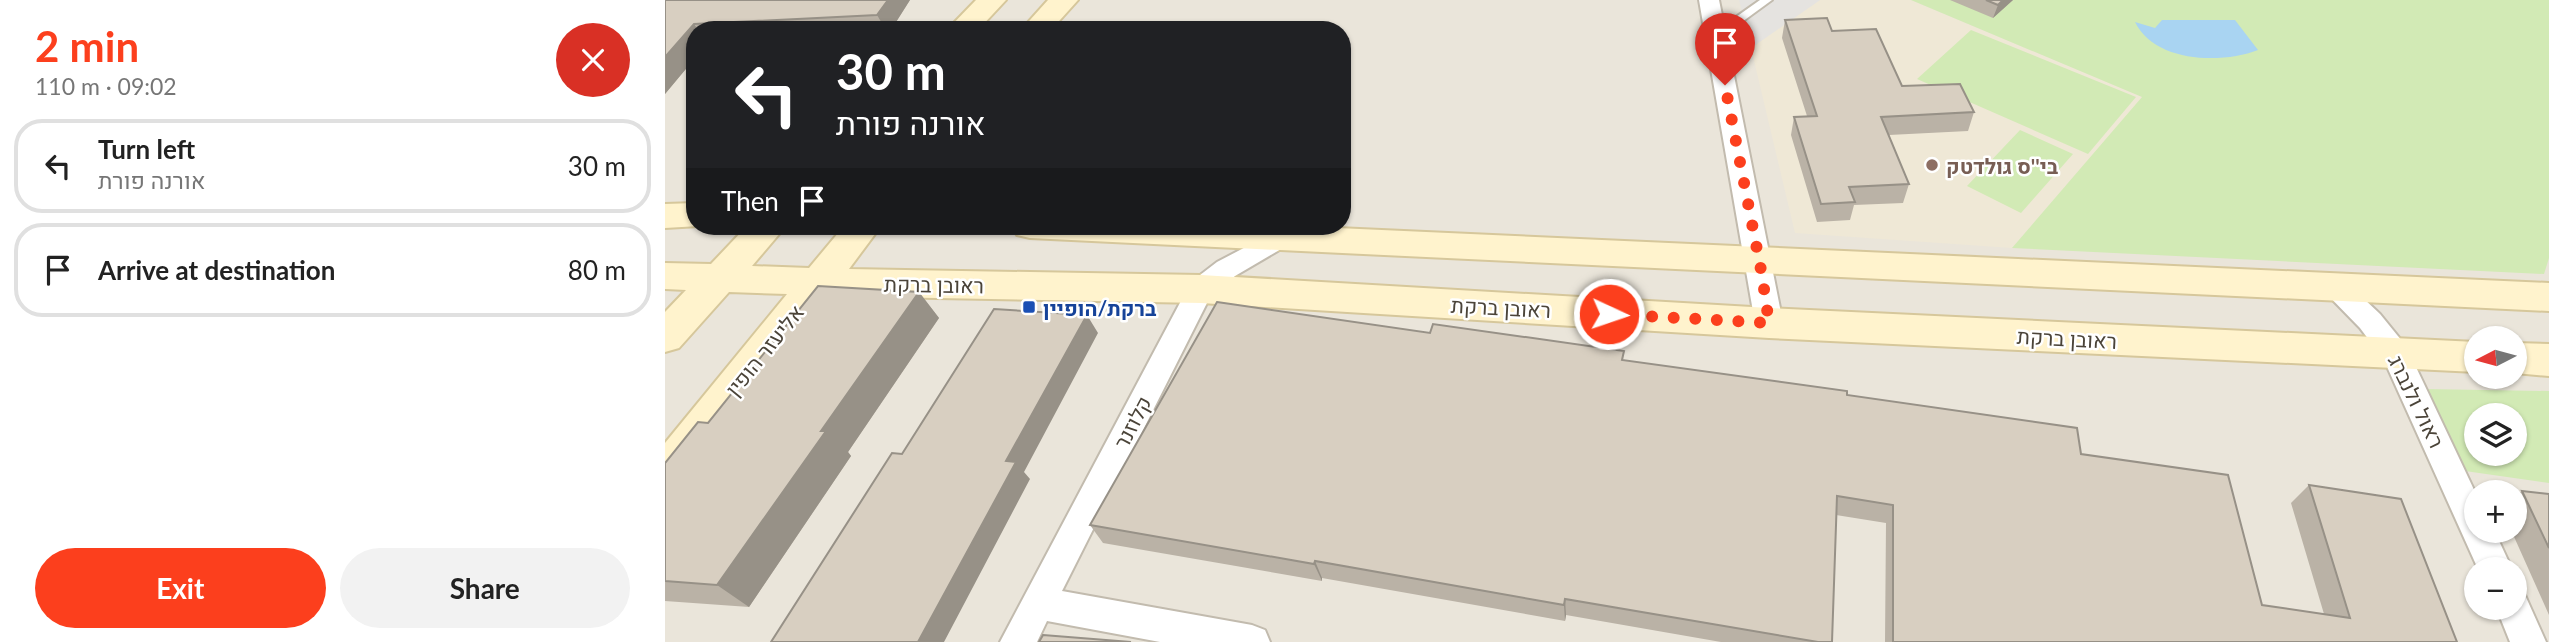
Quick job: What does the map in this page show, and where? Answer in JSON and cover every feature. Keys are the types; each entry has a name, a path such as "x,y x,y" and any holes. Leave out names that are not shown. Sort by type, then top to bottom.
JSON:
{"street":[{"path":"970,21 992,0"},
{"path":"1044,21 1064,0"},
{"path":"1709,0 1769,323"},
{"path":"665,216 686,215"},
{"path":"665,337 759,235"},
{"name":"אליעזר הופין","path":"665,475 856,235"},
{"path":"1259,235 2549,297"},
{"name":"קלוזנר","path":"1018,642 1201,289 1226,269 1284,236"},
{"name":"ראובן ברקת","path":"665,276 818,282 1201,289 1769,323 2464,357"},
{"name":"ראול ולנברג","path":"2335,288 2370,321 2396,354 2464,501"},
{"path":"2527,359 2549,360"},
{"path":"1037,603 1252,642"},
{"path":"2518,620 2528,642"}],"lane":[{"path":"1716,36 1767,0"}],"shaded area":[{"path":"665,0 2549,0 2549,642 665,642"},
{"path":"1739,0 1820,0 1751,48"},
{"name":"בי''ס גולדטק","path":"1820,0 1911,0 2143,97 2012,248 1795,233 1751,48"}],"green space":[{"path":"1911,0 2549,0 2549,258 2544,274 2012,248 2142,97"},
{"path":"1971,30 2136,97 2088,154 1917,79"},
{"path":"2020,130 2073,154 2021,213 1967,186"},
{"path":"2425,389 2549,391 2549,483 2465,471"}],"water":[{"path":"2162,20 2235,20 2258,50 2209,58 2173,53 2145,36 2135,22 2155,28"}],"building":[{"path":"665,0 888,0 877,15 755,21 686,21 686,33 665,57"},
{"path":"1986,0 2003,0 1998,5"},
{"path":"1827,18 1832,31 1876,29 1902,86 1960,84 1974,112 1881,117 1909,184 1849,187 1855,202 1821,204 1794,117 1817,116 1785,20"},
{"path":"818,286 919,292 821,431 826,431 717,585 665,581 665,463 698,422 708,423"},
{"path":"1217,302 1430,333 1433,324 1624,351 1622,360 1847,391 1847,395 2077,428 2081,454 2228,475 2262,605 2350,618 2309,485 2401,499 2457,642 1893,642 1893,505 1837,496 1832,642 1818,642 1565,599 1564,605 1090,525"},
{"path":"994,309 1087,315 1006,461 1016,462 918,642 771,642 892,453 902,454"},
{"path":"2527,492 2549,494 2549,548 2527,502"},
{"path":"1043,635 1131,642 1039,642"}],"place":[{"name":"בי''ס גולדטק","path":"1932,165"},
{"name":"ברקת/הופיין","path":"1029,307"}],"route":[{"path":"1609,314 1769,323 1725,85"}]}
